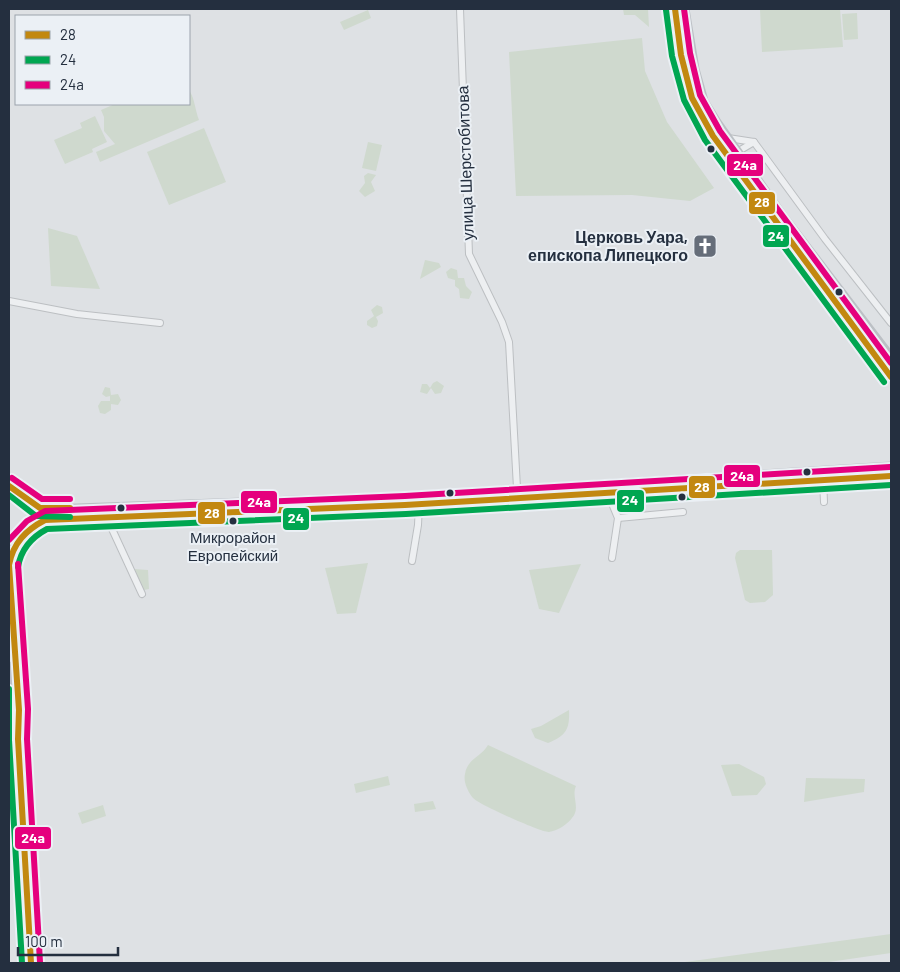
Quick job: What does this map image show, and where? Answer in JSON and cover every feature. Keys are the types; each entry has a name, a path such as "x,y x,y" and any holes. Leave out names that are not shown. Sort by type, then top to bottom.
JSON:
{"street":[{"name":"улица Шерстобитова","path":"460,9 469,254 502,322 509,342 517,488"},
{"path":"675,9 681,55 692,98 713,136 891,376"},
{"path":"685,9 695,69 704,101 737,152 784,217 891,357"},
{"path":"728,138 754,142 825,239 891,323"},
{"path":"737,152 754,142"},
{"path":"9,301 77,314 160,323"},
{"path":"9,486 16,489 30,503 40,508 49,509 408,496 891,466"},
{"path":"31,963 18,739 19,710 9,565 10,556 20,539 27,531 45,520 419,504 891,476"},
{"path":"823,480 824,502"},
{"path":"608,494 618,518 612,558"},
{"path":"27,531 31,519 30,503"},
{"path":"412,561 418,525 419,504"},
{"path":"618,518 683,512"},
{"path":"106,516 142,594"},
{"path":"9,543 20,539"},
{"path":"9,666 23,963"}],"shaded area":[{"path":"623,9 648,9 649,27 635,15 624,15"},
{"path":"760,9 840,9 843,47 762,52"},
{"path":"368,10 371,18 344,30 340,22"},
{"path":"857,13 858,39 844,40 842,14"},
{"path":"642,38 645,71 667,122 714,188 690,201 632,195 516,196 509,52"},
{"path":"190,92 199,120 100,162 96,152 115,144 104,131 104,117 101,110 113,105 190,105"},
{"path":"95,116 107,142 92,149 93,152 65,164 54,140 82,128 80,123"},
{"path":"204,128 226,182 169,205 147,152"},
{"path":"368,142 382,145 376,171 362,168"},
{"path":"368,173 376,175 371,182 375,191 365,197 359,191 365,183 364,176"},
{"path":"48,228 77,236 100,289 51,286"},
{"path":"425,260 439,263 441,267 420,279"},
{"path":"451,268 457,270 458,278 464,278 466,286 472,292 469,299 460,298 459,289 455,286 455,280 448,278 446,272"},
{"path":"377,305 382,307 383,313 376,317 378,321 377,326 372,328 367,325 367,321 374,316 371,310"},
{"path":"437,381 444,386 441,393 435,394 431,388 427,394 420,392 422,384 427,384 430,388"},
{"path":"105,387 110,388 111,395 118,394 121,400 118,405 111,404 111,410 105,414 100,413 98,406 101,401 110,401 110,396 106,397 102,394"},
{"path":"740,550 772,550 773,595 765,602 750,603 745,600 735,558 736,553"},
{"path":"368,563 356,613 337,614 325,568"},
{"path":"581,564 559,613 539,609 529,570"},
{"path":"134,569 148,570 149,589 144,590"},
{"path":"569,710 568,727 559,738 548,743 535,738 531,729 541,726"},
{"path":"488,745 576,786 576,810 570,820 555,830 544,831 497,812 473,798 465,784 466,769 471,761"},
{"path":"739,764 764,777 766,784 757,795 732,796 721,765"},
{"path":"388,776 390,785 356,793 354,784"},
{"path":"806,778 865,779 864,792 804,802"},
{"path":"433,801 436,809 415,812 414,804"},
{"path":"103,805 106,816 82,824 78,813"},
{"path":"891,934 891,953 822,963 678,963"}],"transit line":[{"name":"28","path":"675,9 681,55 692,98 713,136 891,377"},
{"name":"24a","path":"684,9 690,53 700,95 720,131 891,363"},
{"name":"24","path":"666,10 672,56 684,100 705,140 884,382"},
{"name":"24a","path":"9,540 27,521 45,511 405,496 890,467"},
{"name":"28","path":"9,565 14,550 21,538 45,520 405,505 891,476"},
{"name":"24a","path":"12,478 42,499 70,499"},
{"name":"24","path":"18,567 28,544 47,529 406,514 891,485"},
{"name":"28","path":"9,486 40,508 70,508"},
{"name":"24","path":"9,495 36,516 70,517"},
{"name":"24a","path":"18,564 28,709 27,739 40,962"},
{"name":"28","path":"9,565 19,710 18,739 31,963"},
{"name":"24","path":"9,689 9,740 22,963"}],"place":[{"name":"Церковь Уара, епископа Липецкого","path":"705,246"},
{"name":"Микрорайон Европейский","path":"233,521"}]}
